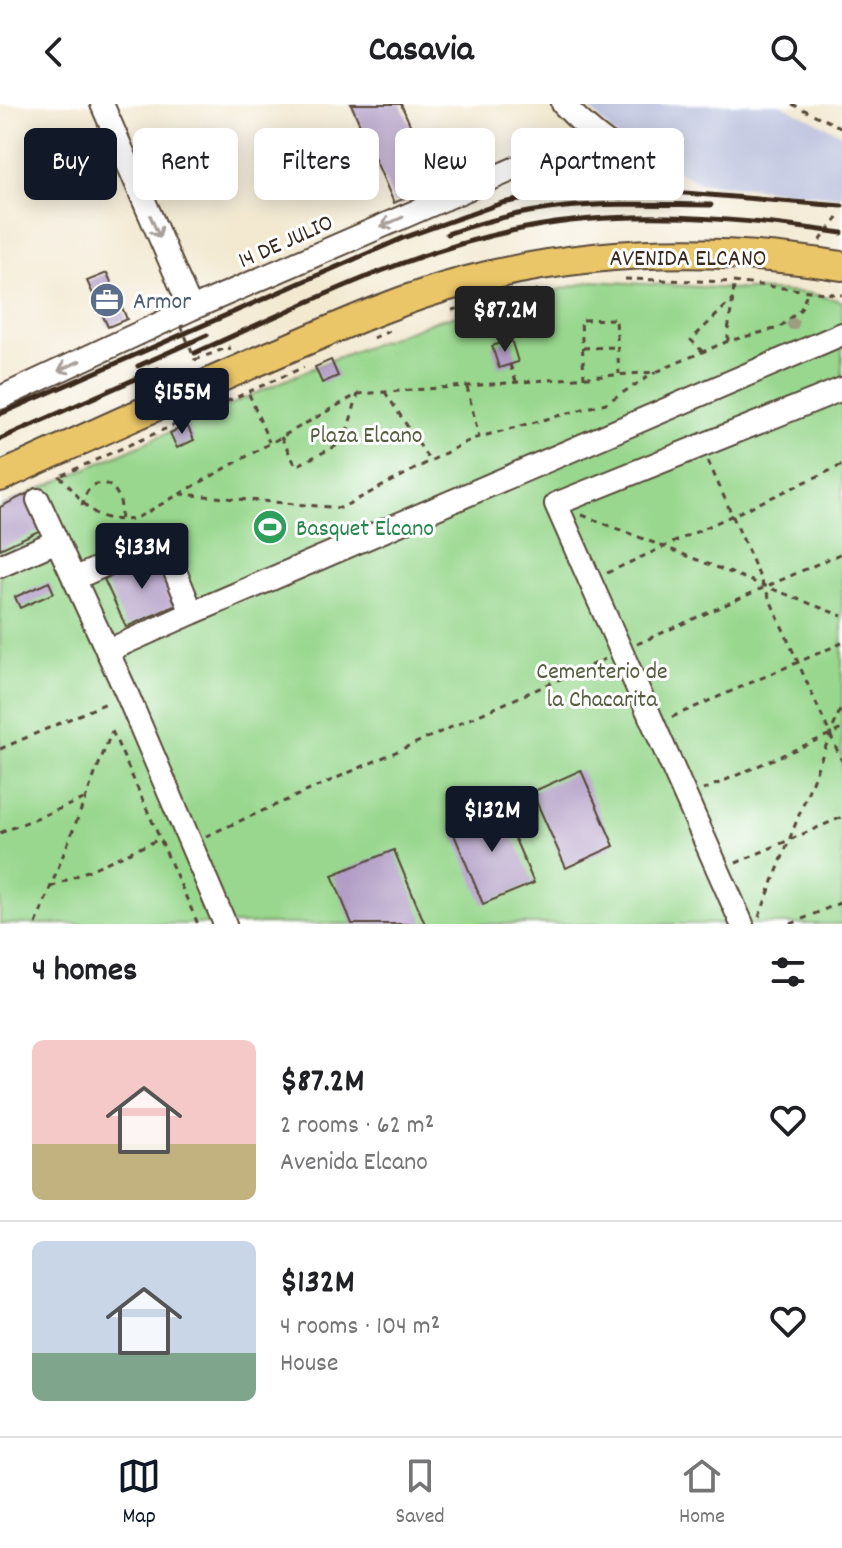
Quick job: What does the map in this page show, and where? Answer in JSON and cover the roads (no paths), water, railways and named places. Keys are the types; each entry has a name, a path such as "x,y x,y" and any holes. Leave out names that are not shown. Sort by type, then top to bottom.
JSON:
{"main road":[{"name":"AVENIDA ELCANO","path":"0,477 370,313 464,282 551,263 653,253 729,253 828,264"}],"street":[{"path":"102,104 186,317"},
{"path":"563,104 585,128"},
{"name":"14 DE JULIO","path":"0,398 511,171"},
{"path":"107,651 842,334"},
{"path":"742,924 556,504 842,389"},
{"path":"43,490 57,541 127,694 225,924"},
{"path":"74,579 162,539 192,613"},
{"path":"0,566 57,541"}],"railway":[{"path":"0,414 403,238 502,203 565,192 636,189 842,206"},
{"path":"447,234 547,209 608,205 711,205"},
{"path":"195,353 316,298 399,265 440,250 526,228 604,218 684,217 842,233"},
{"path":"138,366 207,335"},
{"path":"0,439 158,369"}],"place":[{"name":"Armor","path":"107,300"},
{"name":"Basquet Elcano","path":"270,527"}],"park label":[{"name":"Plaza Elcano","path":"366,434"},
{"name":"Cementerio de la Chacarita","path":"602,684"}]}
